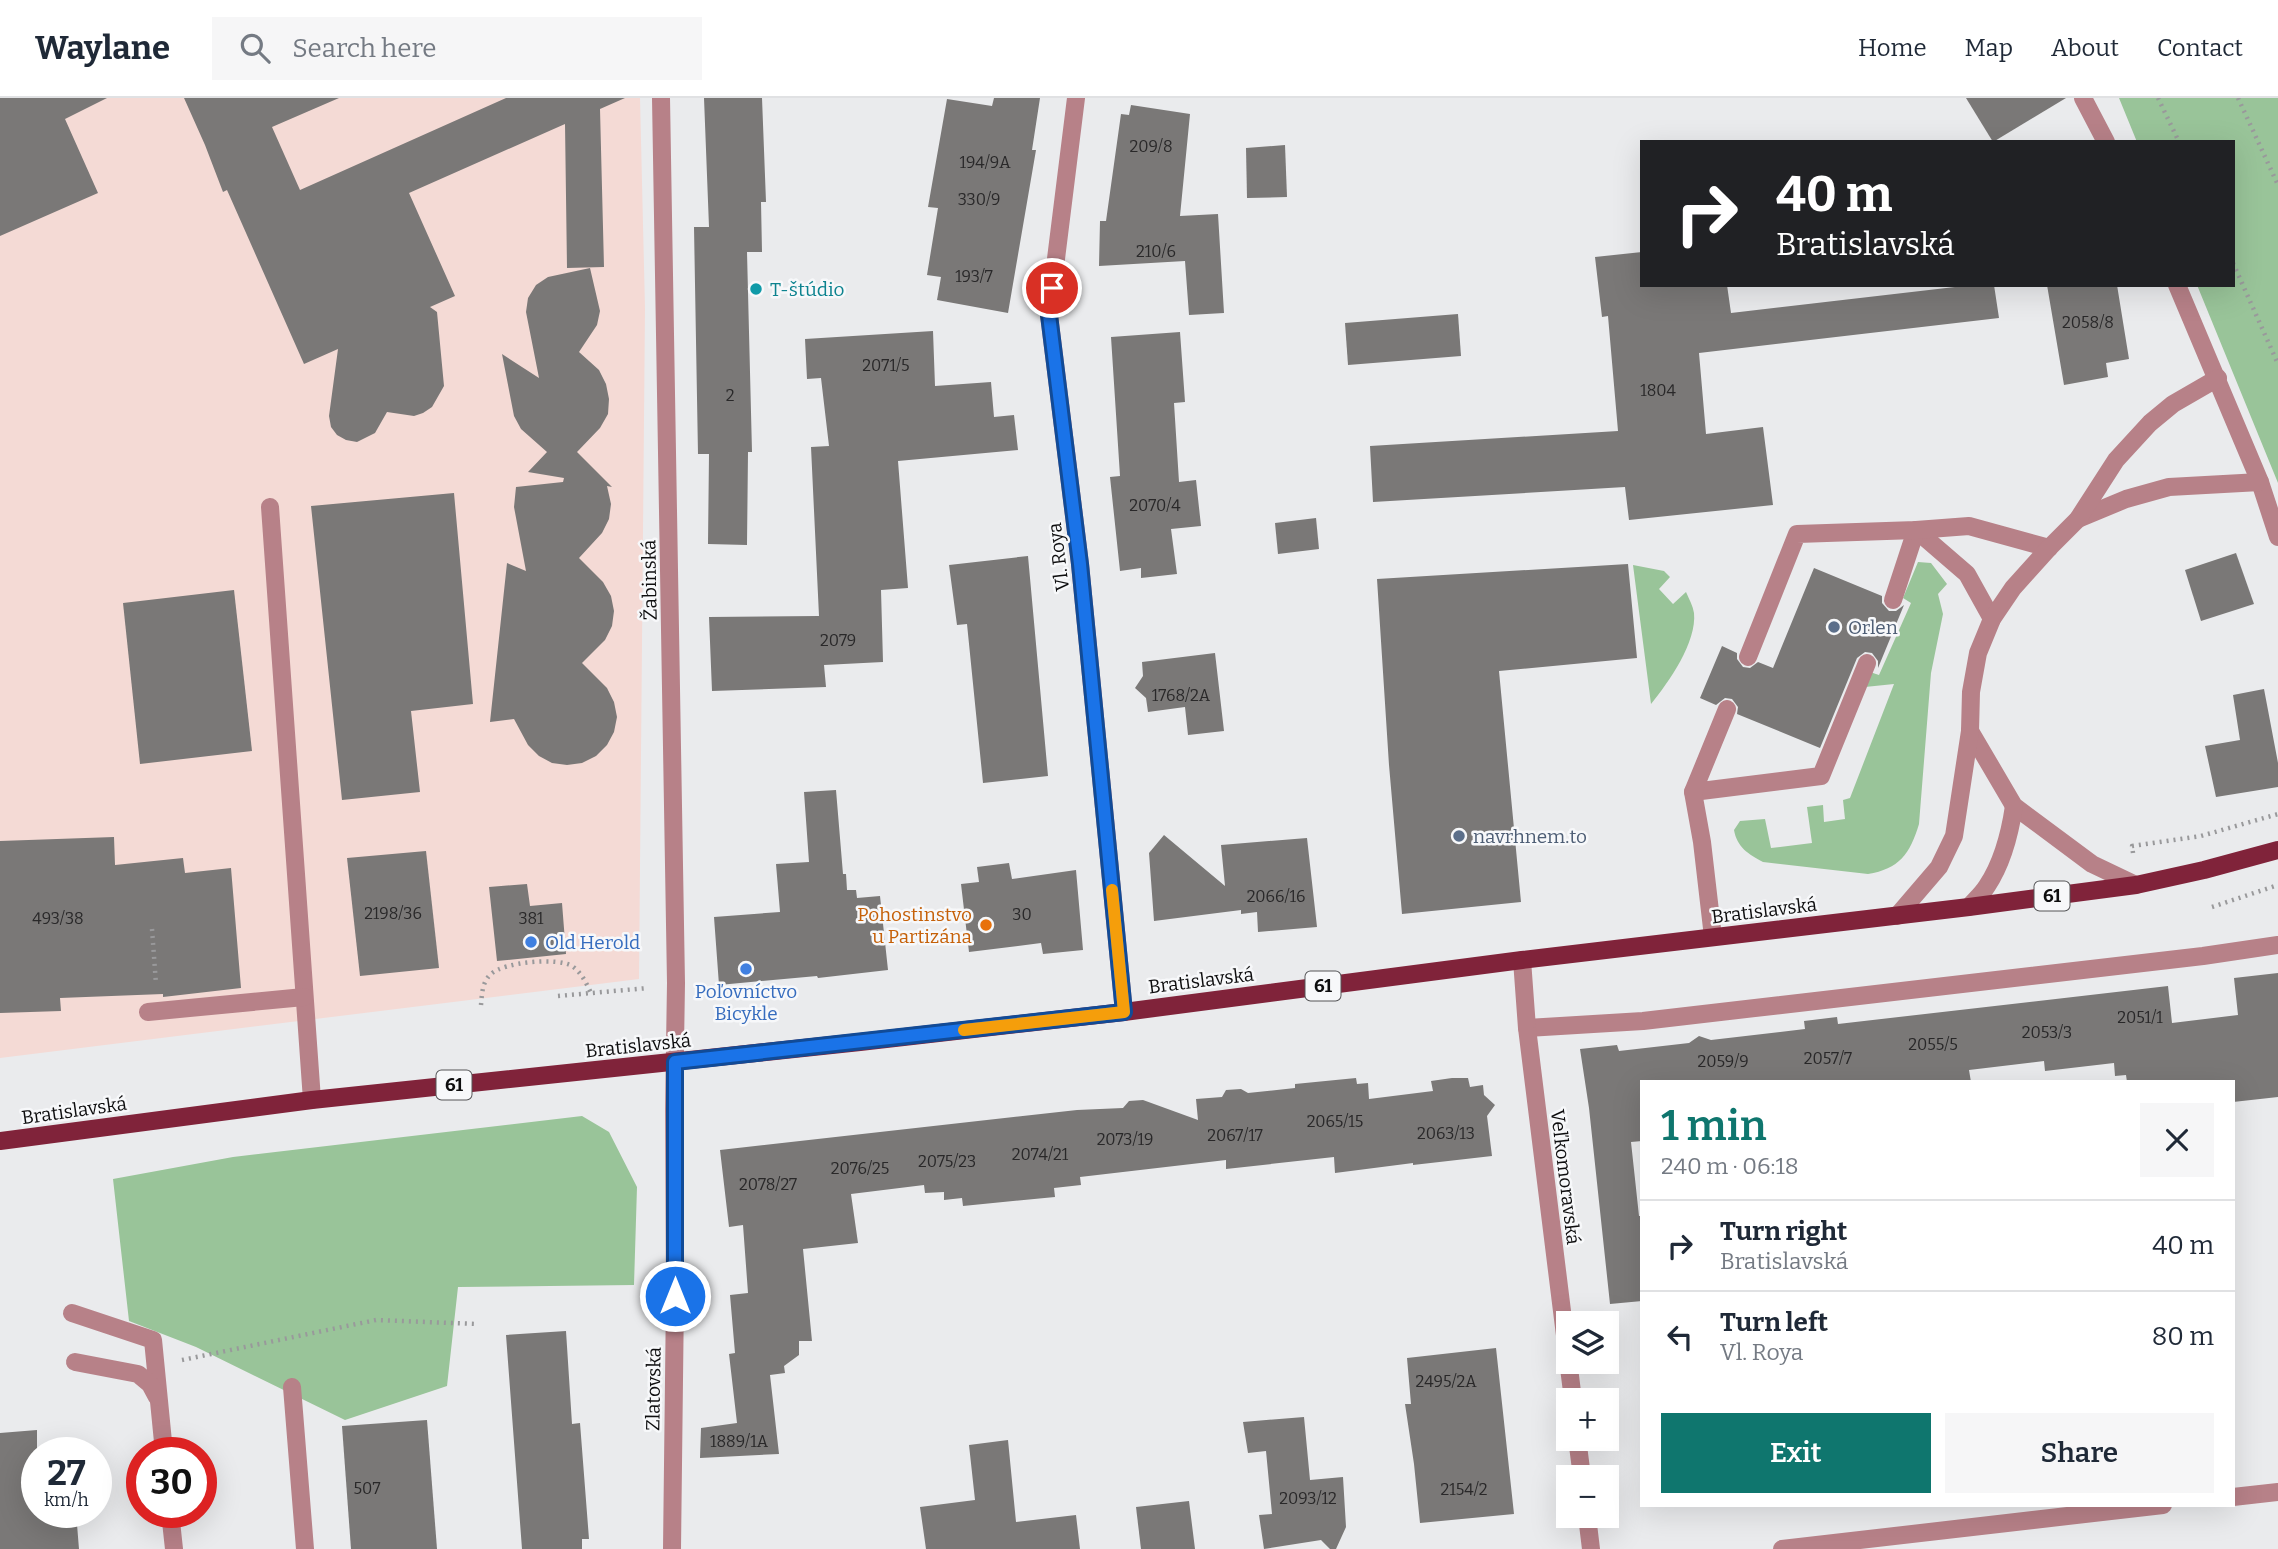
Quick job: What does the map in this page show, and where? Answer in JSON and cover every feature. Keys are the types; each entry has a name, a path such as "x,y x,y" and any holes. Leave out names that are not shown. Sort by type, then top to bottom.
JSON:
{"main road":[{"name":"Bratislavská","path":"0,1140 312,1100 1124,1012 1522,960 1969,907 2136,885 2278,850"}],"street":[{"name":"Žabinská","path":"661,98 670,549 675,1062"},
{"name":"Vl. Roya","path":"1076,98 1049,315 1080,564 1124,1012"},
{"path":"2082,98 2105,140"},
{"path":"2178,287 2260,482 2278,537"},
{"path":"1898,916 1939,867 1954,836 1970,731 1971,692 1978,653 1992,619 2013,588 2078,519 2116,460 2173,404 2218,378"},
{"path":"2078,519 2126,499 2169,487 2260,482"},
{"path":"270,507 312,1100"},
{"path":"1748,657 1797,534 1969,526 2049,548"},
{"path":"1893,600 1916,530"},
{"path":"1916,530 1967,574 1992,619"},
{"path":"1693,792 1821,776 1867,663"},
{"path":"1713,937 1693,792 1727,709"},
{"path":"1970,731 2014,806 2092,864 2136,885"},
{"path":"1969,907 1988,886 2010,833 2014,806"},
{"path":"1527,1028 1643,1021 2278,945"},
{"name":"Veľkomoravská","path":"1522,960 1527,1028 1572,1388"},
{"path":"148,1012 304,997"},
{"name":"Zlatovská","path":"672,1549 675,1062"},
{"path":"72,1313 153,1340 162,1437"},
{"path":"75,1362 138,1374 150,1384 159,1402"},
{"path":"292,1387 305,1549"},
{"path":"2235,1497 2278,1492"},
{"path":"1782,1549 2146,1507"},
{"path":"172,1528 174,1549"},
{"path":"1588,1528 1591,1549"}],"path":[{"path":"2158,98 2177,140"},
{"path":"2238,98 2278,185"},
{"path":"2235,267 2278,364"},
{"path":"2132,846 2202,836 2278,814"},
{"path":"2212,908 2278,885"},
{"path":"152,929 156,976"},
{"path":"481,1005 483,986 489,975 502,967 556,961 571,966 583,976 591,993"},
{"path":"558,996 648,988"},
{"path":"174,1362 376,1320 477,1324"}],"shaded area":[{"name":"Old Herold","path":"0,98 640,98 645,308 639,979 0,1058"}],"green space":[{"path":"2119,98 2278,98 2278,483 2198,287 2235,287 2235,140 2136,140"},
{"path":"1918,562 1931,563 1947,584 1938,594 1943,614 1931,673 1919,824 1912,844 1895,864 1868,874 1763,862 1748,853 1738,841 1734,830 1740,821 1765,819 1771,848 1812,843 1807,807 1823,805 1824,822 1845,819 1843,800 1850,798 1894,684 1865,687 1870,672 1879,675 1911,603 1903,598"},
{"path":"1633,565 1664,571 1670,577 1659,589 1673,604 1686,592 1694,613 1694,624 1686,649 1666,685 1651,704"},
{"path":"582,1116 609,1132 637,1187 634,1285 458,1287 447,1386 345,1420 196,1347 129,1321 113,1179 233,1157"}],"building":[{"path":"0,98 107,98 65,119 98,193 0,236"},
{"path":"184,98 339,98 272,127 300,190 506,98 625,98 600,109 604,267 567,268 565,124 409,193 455,296 430,307 437,312 444,386 432,407 423,413 414,416 387,412 375,433 357,442 346,440 337,435 331,427 329,416 338,349 304,364 227,190 223,192"},
{"path":"704,98 762,98 766,202 761,202 762,252 747,252 752,452 748,452 747,545 708,544 709,454 698,454 694,227 709,227"},
{"path":"994,98 1040,98 1032,150 1036,150 1008,313 937,300 941,277 927,275 938,208 928,207 947,99 992,106"},
{"path":"1966,98 2066,98 1996,140 1992,140"},
{"path":"1131,105 1190,114 1180,216 1218,214 1224,313 1189,315 1185,261 1099,266 1100,221 1106,221 1121,114 1129,115"},
{"path":"1285,145 1287,197 1247,198 1246,148"},
{"path":"1640,252 1640,287 1727,287 1731,313 1955,287 1994,287 1999,318 1699,353 1706,434 1763,427 1773,505 1629,520 1625,487 1373,502 1370,446 1618,431 1608,316 1602,317 1595,257"},
{"path":"590,268 600,311 597,325 579,352 599,370 606,384 608,414 600,428 577,452 612,487 607,486 611,504 609,519 602,533 579,558 603,582 611,596 614,611 612,626 605,640 582,663 607,688 617,717 614,732 607,745 596,756 582,763 567,765 552,763 539,756 528,745 514,719 490,722 507,563 526,571 514,507 516,487 563,482 564,478 528,472 547,452 521,429 514,416 502,354 539,378 526,312 528,298 536,285 548,277"},
{"path":"2047,287 2117,287 2129,359 2106,363 2108,377 2064,385"},
{"path":"1458,314 1461,356 1348,365 1345,323"},
{"path":"933,331 935,386 991,382 994,417 1014,415 1018,450 898,461 908,588 881,590 883,662 824,665 826,687 712,691 709,617 819,616 811,447 829,446 821,378 807,379 805,339"},
{"path":"1180,332 1185,402 1174,403 1179,482 1196,480 1201,526 1171,529 1177,574 1141,578 1141,568 1120,571 1110,477 1120,476 1111,337"},
{"path":"454,493 473,704 411,711 420,792 342,800 311,506"},
{"path":"1316,518 1319,549 1278,554 1275,523"},
{"path":"2236,553 2254,604 2201,621 2185,570"},
{"path":"1028,556 1048,776 983,783 967,624 957,625 949,565"},
{"path":"1628,564 1637,658 1499,671 1521,902 1402,914 1377,579"},
{"path":"1814,568 1882,596 1882,603 1889,611 1896,611 1904,605 1878,668 1878,661 1872,653 1865,652 1857,658 1820,748 1737,714 1738,707 1732,699 1725,698 1716,705 1700,698 1722,646 1737,653 1737,659 1743,667 1750,668 1758,662 1773,668"},
{"path":"234,590 252,751 140,764 123,603"},
{"path":"1215,653 1224,731 1188,735 1185,707 1148,712 1146,698 1135,688 1143,676 1142,662"},
{"path":"2264,689 2278,763 2278,787 2216,797 2205,746 2240,740 2233,695"},
{"path":"836,790 843,874 846,874 847,890 856,890 857,898 880,896 888,970 719,985 714,917 780,912 776,864 809,862 804,792"},
{"path":"1164,835 1225,886 1221,845 1307,838 1317,927 1258,932 1257,912 1241,914 1241,910 1154,921 1149,853"},
{"path":"114,837 115,865 183,858 185,873 231,868 241,988 163,997 163,994 60,998 61,1011 0,1013 0,841"},
{"path":"426,851 439,968 360,976 347,858"},
{"path":"1009,863 1012,879 1076,870 1083,950 1043,954 1041,943 969,952 961,884 979,882 977,867"},
{"path":"527,884 530,906 562,903 566,954 497,961 489,887"},
{"path":"2278,973 2278,1097 2235,1102 2235,1080 2127,1080 2126,1075 2115,1076 2114,1063 2045,1071 2044,1061 1969,1070 1971,1080 1640,1080 1640,1141 1631,1142 1640,1216 1640,1301 1610,1304 1580,1049 1617,1045 1619,1051 1689,1043 1699,1036 1711,1040 1805,1029 1804,1021 1837,1017 1838,1024 2168,986 2172,1023 2238,1015 2234,978"},
{"path":"1356,1078 1357,1084 1368,1083 1369,1099 1433,1091 1431,1081 1452,1078 1468,1078 1470,1087 1483,1085 1484,1095 1495,1105 1487,1116 1492,1156 1335,1173 1334,1157 1226,1169 1226,1160 1080,1177 1081,1185 1054,1188 1055,1197 963,1206 962,1198 944,1200 944,1192 925,1193 924,1185 851,1194 858,1243 803,1249 812,1341 799,1341 799,1355 784,1366 785,1373 770,1375 779,1454 700,1458 701,1428 737,1423 729,1354 735,1353 730,1295 748,1293 743,1225 729,1227 720,1150 1077,1110 1123,1108 1129,1101 1143,1100 1198,1120 1196,1099 1222,1097 1226,1090 1241,1089 1248,1093 1295,1088 1295,1084"},
{"path":"566,1331 572,1424 580,1423 589,1539 582,1539 582,1549 522,1549 506,1335"},
{"path":"1496,1348 1514,1514 1420,1523 1405,1404 1411,1404 1407,1358"},
{"path":"1304,1417 1310,1480 1343,1477 1346,1527 1336,1549 1330,1549 1321,1540 1264,1549 1259,1515 1272,1514 1266,1451 1248,1453 1243,1422"},
{"path":"427,1420 437,1549 351,1549 342,1426"},
{"path":"37,1430 37,1437 21,1437 21,1528 77,1528 79,1549 0,1549 0,1433"},
{"path":"1008,1440 1016,1522 1076,1515 1080,1549 926,1549 920,1507 975,1500 969,1445"},
{"path":"1189,1501 1195,1549 1141,1549 1136,1507"}],"slow traffic":[{"path":"964,1030 1124,1012 1112,890"}],"place":[{"name":"T-štúdio","path":"756,289"},
{"name":"Orlen","path":"1834,627"},
{"name":"navrhnem.to","path":"1459,836"},
{"name":"Pohostinstvo u Partizána","path":"986,925"},
{"name":"Old Herold","path":"531,942"},
{"name":"Poľovníctvo Bicykle","path":"746,969"}],"route":[{"path":"675,1296 675,1062 1124,1012 1080,564 1049,315 1052,288"}]}
